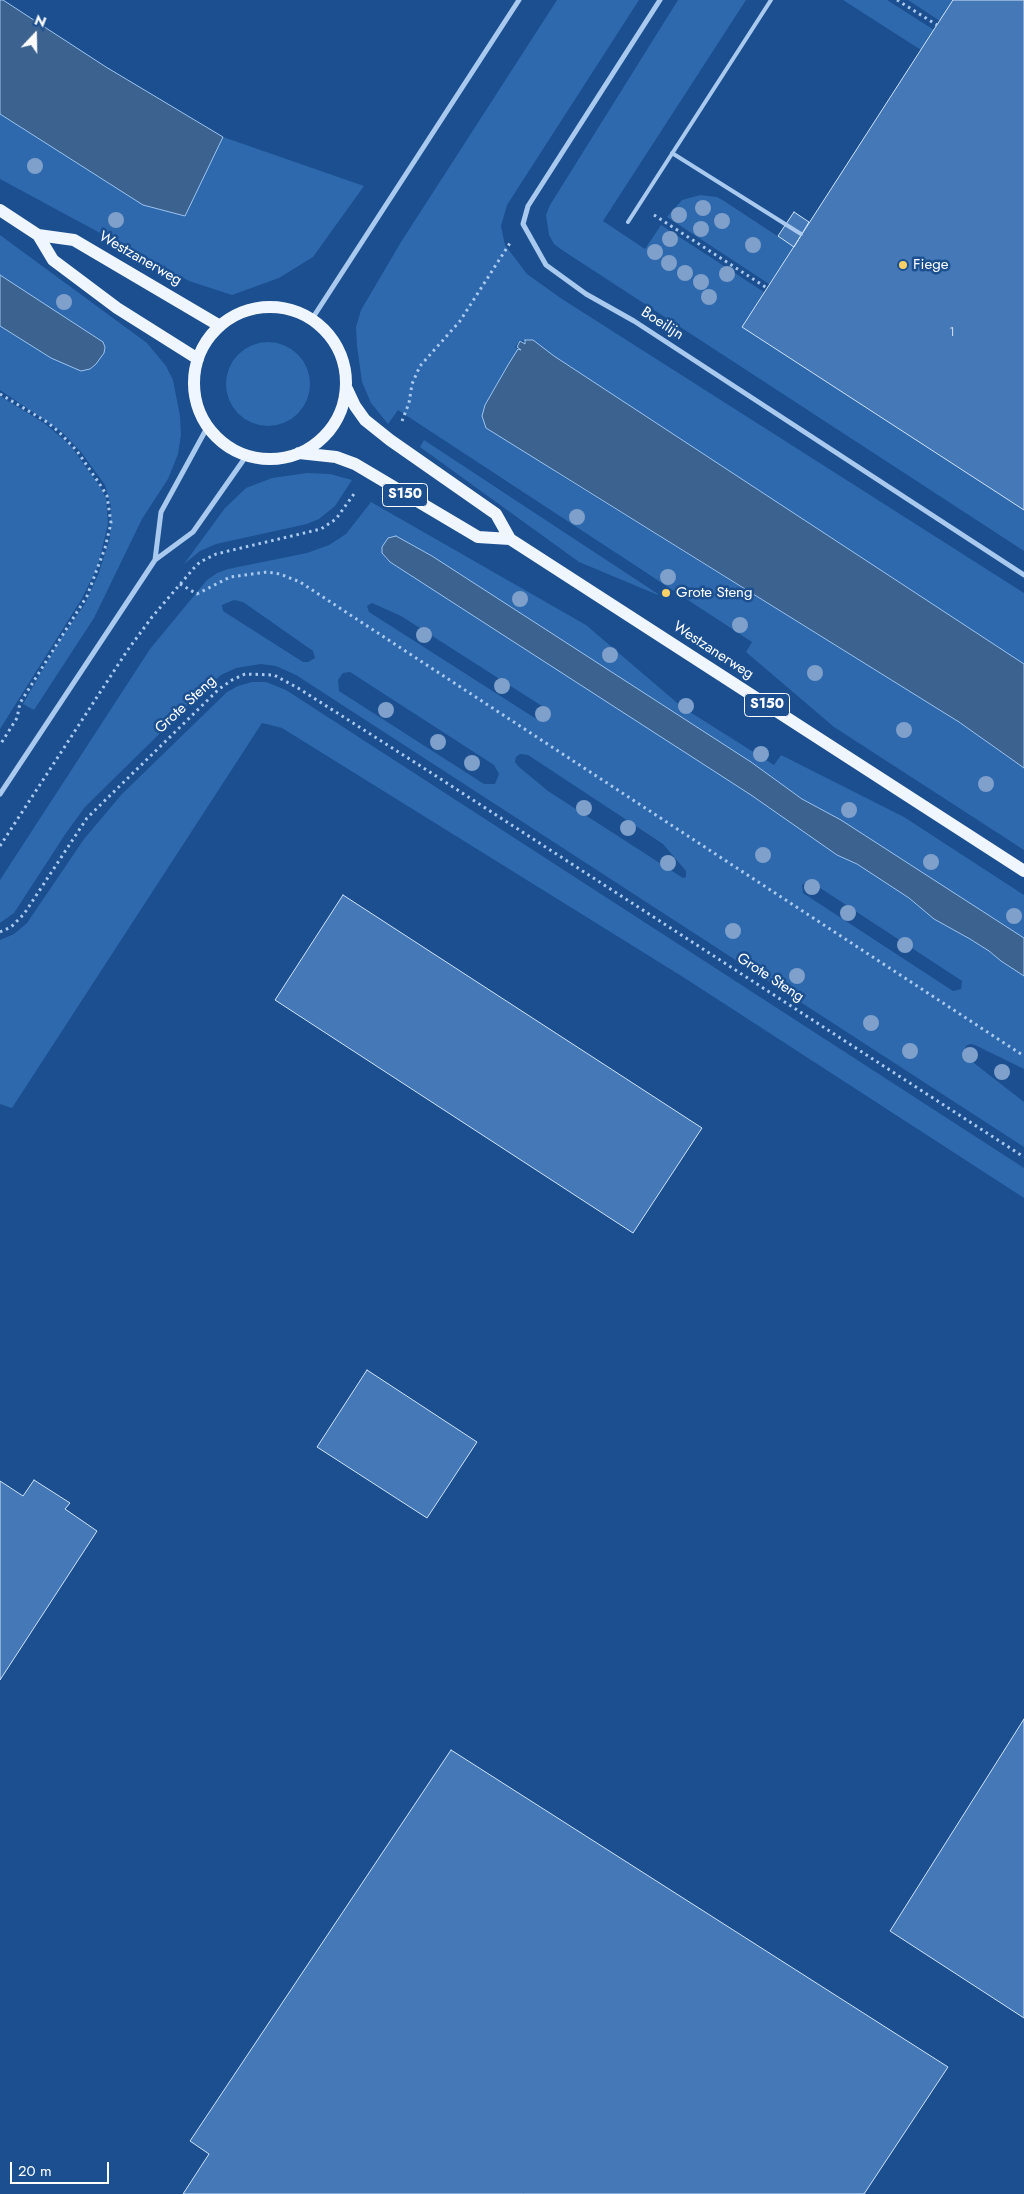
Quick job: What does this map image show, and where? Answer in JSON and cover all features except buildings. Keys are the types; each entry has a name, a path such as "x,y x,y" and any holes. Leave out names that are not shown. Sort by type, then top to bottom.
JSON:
{"main road":[{"name":"Westzanerweg","path":"0,210 38,235 74,240 220,326"},
{"name":"Westzanerweg","path":"38,235 53,260 117,308 198,360"},
{"name":"S150","path":"275,307 294,310 312,319 328,332 339,350 346,369 347,389 336,423 316,444 299,453 282,458 264,459 247,456 232,449 219,439 208,426 200,412 195,394 194,377 198,360 207,341 220,326 236,314 255,308 275,307"},
{"name":"Westzanerweg","path":"347,389 355,406 365,420 390,440 496,514 510,539 1024,871"},
{"name":"Westzanerweg","path":"299,453 336,457 355,464 478,537 510,539"}],"street":[{"path":"312,319 519,0"},
{"path":"523,224 528,206 660,0"},
{"name":"Boeilijn","path":"523,224 546,265 586,294 634,321 1024,575"},
{"path":"155,560 161,512 208,426"},
{"path":"0,794 155,560 193,532 247,456"}],"lane":[{"path":"628,222 771,0"},
{"path":"672,153 801,234"}],"path":[{"path":"898,0 937,25"},
{"path":"639,205 767,288"},
{"path":"402,420 409,403 412,384 420,366 460,321 523,224"},
{"path":"0,394 47,422 77,451 107,496 111,523 107,542 87,596 20,703 17,718 0,745"},
{"path":"0,846 127,651 180,584 200,562 216,554 313,532 327,526 339,515 358,488"},
{"path":"180,584 197,594 230,577 267,572 280,574 300,582 1024,1056"},
{"name":"Grote Steng","path":"0,932 11,927 24,914 87,818 218,689 245,674 274,675 298,688 419,765 1024,1157"}],"shaded area":[{"path":"0,0 3,0 106,67 223,137 185,216 143,205 0,114"},
{"path":"557,0 639,0 507,205 501,226 505,245 527,274 562,299 1024,593 1024,664 554,356 533,340 520,340 515,347 518,349 485,405 537,458 557,473 959,722 1024,768 1024,850 834,727 746,652 752,642 398,410 388,424 371,403 362,382 357,346 356,327 361,310 401,242"},
{"path":"678,0 746,0 603,221 645,249 661,225 764,292 742,327 1024,510 1024,551 554,244 549,235 546,215 550,205"},
{"path":"843,0 887,0 934,30 921,50"},
{"path":"908,0 953,0 940,21"},
{"path":"0,114 143,205 185,215 223,137 364,186 313,257 279,278 232,295 189,281 0,179"},
{"path":"700,195 717,197 794,247 769,284 667,217 682,200"},
{"path":"0,235 147,343 166,366 173,380 180,416 181,435 178,454 168,479 142,519 94,618 34,710 23,704 59,641 85,604 98,575 110,538 111,506 105,485 81,452 61,431 0,390 0,326 51,358 105,348 103,342 0,275"},
{"path":"0,275 103,342 105,347 104,353 96,364 90,369 81,371 51,358 0,326"},
{"path":"525,340 533,340 554,356 1024,664 1024,768 959,722 486,428 482,416 485,405 518,349 521,350 517,347 520,341 525,344"},
{"path":"268,342 291,349 303,361 310,384 303,407 291,419 268,426 245,419 233,407 226,384 233,361 245,349"},
{"path":"0,396 44,423 70,445 101,488 106,499 108,524 98,566 81,600 0,729"},
{"path":"424,440 658,595 579,562 420,447"},
{"path":"307,473 330,474 352,480 335,506 319,519 307,524 216,544 200,551 184,564 225,508 246,488 272,478"},
{"path":"371,502 586,625 682,707 774,765 781,755 904,817 1024,895 1024,938 841,820 802,799 751,762 432,556 396,536 385,558 390,562 751,795 837,855 857,864 909,898 934,919 989,951 1024,976 1024,1069 975,1045 970,1044 966,1046 964,1051 965,1056 1024,1102 1024,1147 296,675 276,666 261,664 236,668 221,675 205,689 85,807 14,913 0,923 0,880 150,649 207,580 217,573 228,569 307,553 329,545 346,534","holes":["234,600 243,602 313,651 315,658 308,662 303,662 223,611 222,605","372,603 401,616 545,708 548,711 548,718 544,721 538,720 369,612 367,606","350,672 494,765 499,774 495,784 484,784 339,691 338,680 343,673","520,754 528,755 663,844 686,871 686,877 683,878 548,791 515,762 516,757","806,882 811,882 962,981 961,989 953,991 803,893 802,885"]},
{"path":"396,536 432,556 751,762 802,799 841,820 1024,938 1024,976 989,951 934,919 909,898 857,864 837,855 751,795 390,562 382,553 382,547 388,538"},
{"path":"252,682 266,682 286,690 1024,1168 1024,1198 683,977 282,728 262,723 12,1108 0,1104 0,940 14,934 27,923 84,839 122,794 227,692"}],"place":[{"name":"Fiege","path":"903,265"},
{"name":"Grote Steng","path":"666,593"}]}
